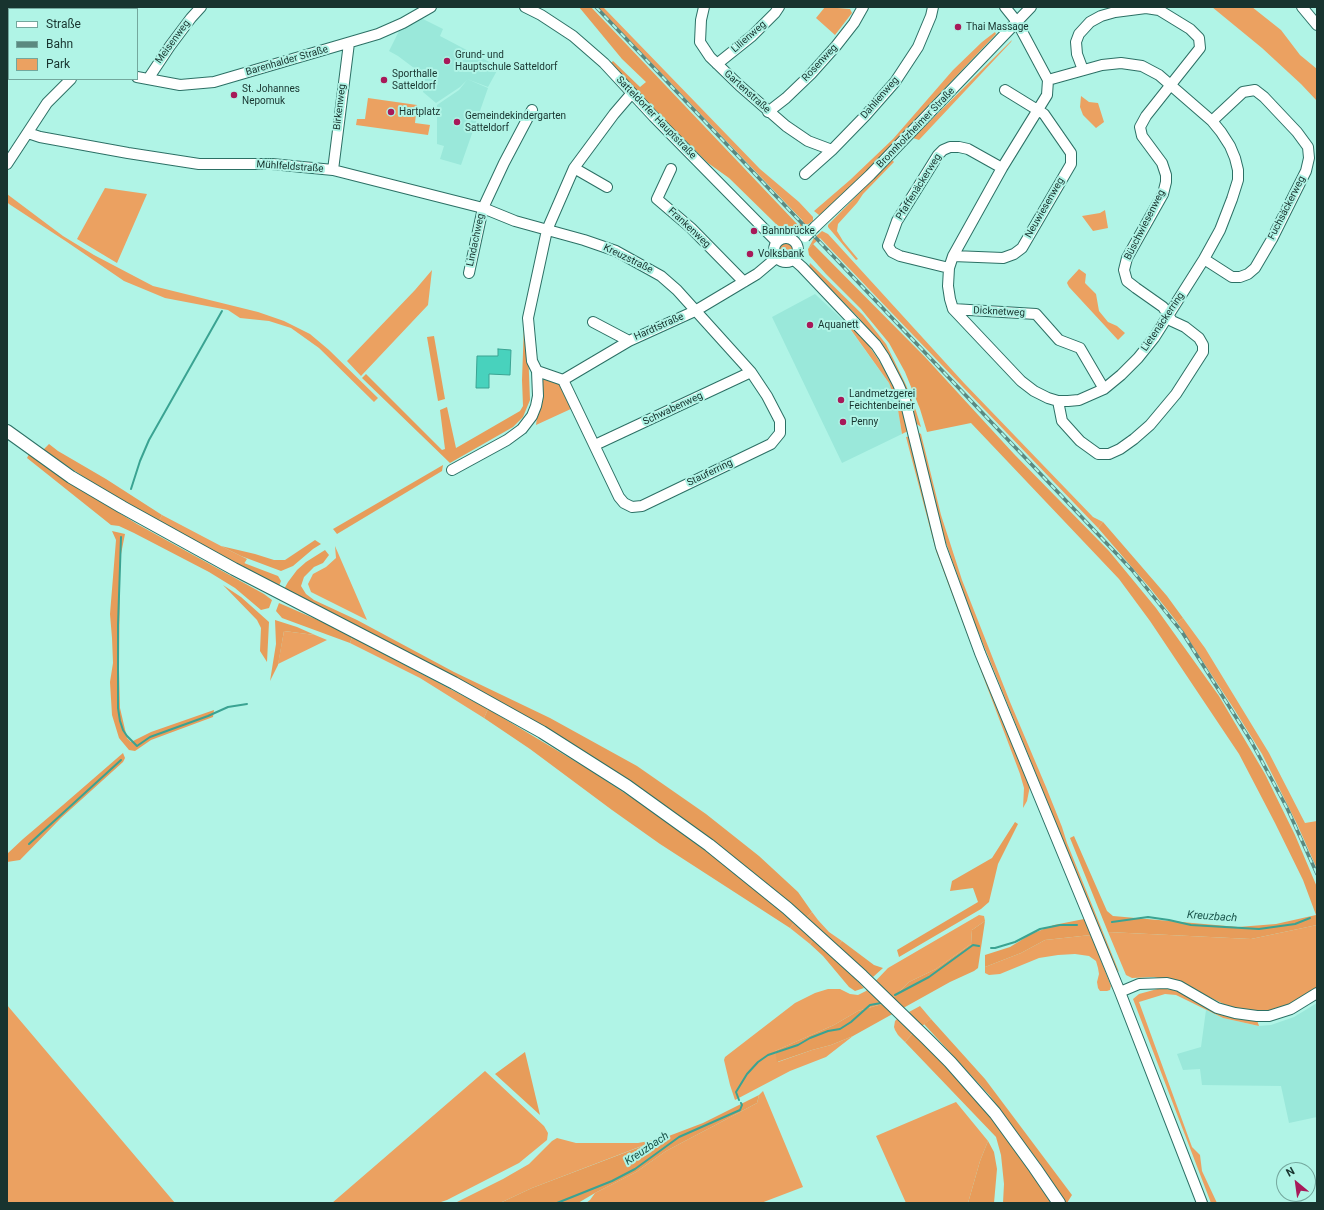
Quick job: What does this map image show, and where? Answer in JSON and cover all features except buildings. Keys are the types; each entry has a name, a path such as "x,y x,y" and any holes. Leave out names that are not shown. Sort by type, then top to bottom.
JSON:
{"main road":[{"path":"7,431 53,465 96,492 261,583 535,728 627,786 709,845 787,908 862,976 950,1062 994,1113 1032,1162 1059,1203"}],"street":[{"name":"Meisenweg","path":"148,79 170,46 201,7"},
{"name":"Barenhalder Straße","path":"138,77 180,85 214,82 349,43 390,29 431,7"},
{"name":"Satteldorfer Hauptstraße","path":"525,7 556,25 588,48 777,242"},
{"name":"Gartenstraße","path":"704,7 701,20 700,42 710,58 768,112 786,126 808,141 832,150"},
{"name":"Lilienweg","path":"717,64 752,36 779,7"},
{"name":"Rosenweg","path":"768,112 786,98 811,74 854,23 863,7"},
{"name":"Dahlienweg","path":"805,174 832,150 895,82 918,47 931,16 933,7"},
{"path":"953,309 948,286 949,268 953,256 1002,168 1047,95 1048,80 1017,22 1005,7"},
{"name":"Bronnholzheimer Straße","path":"796,243 870,175 1031,7"},
{"path":"1302,7 1317,25"},
{"path":"1083,70 1077,54 1076,42 1079,34 1090,22 1101,16 1126,10 1146,8 1159,10 1190,28 1199,38 1200,48 1172,85"},
{"name":"Birkenweg","path":"333,170 349,43"},
{"name":"Lietenäckerring","path":"953,309 1021,381 1034,391 1058,401 1080,400 1104,389 1138,358 1154,338 1204,259 1220,230 1238,180 1235,158 1221,132 1212,120 1172,85 1159,75 1142,66 1121,63 1102,65 1048,80"},
{"path":"7,164 47,103 70,80"},
{"name":"Büschwiesenweg","path":"1168,315 1163,307 1127,281 1124,270 1127,258 1163,194 1166,182 1166,175 1162,163 1142,136 1140,127 1146,116 1172,85"},
{"name":"Neuwiesenweg","path":"953,256 1003,258 1014,254 1022,248 1071,164 1071,153 1044,114 1005,90"},
{"name":"Fuchsäckerweg","path":"1204,259 1232,277 1240,277 1248,274 1255,268 1306,171 1309,158 1308,147 1297,132 1264,97 1255,90 1243,92 1212,120"},
{"path":"452,470 507,440 525,426 532,416 538,396 537,371 532,361 528,318 547,230 574,168 614,114 632,93"},
{"name":"Lindachweg","path":"469,273 483,208 504,162 532,110"},
{"name":"Mühlfeldstraße","path":"28,133 40,137 128,153 199,164 272,164 333,170 483,208 514,221 547,230"},
{"name":"Pfaffenäckerweg","path":"949,268 900,256 892,252 888,246 897,221 938,155 943,150 950,147 968,149 1002,168"},
{"path":"574,168 607,188"},
{"name":"Frankenweg","path":"671,169 657,200 691,228 744,282"},
{"name":"Kreuzstraße","path":"547,230 584,240 616,251 637,262 661,276 677,290 695,311"},
{"path":"788,238 796,243 798,253 794,260 790,262 783,262 776,258 774,248 777,242 781,239 788,238"},
{"name":"Hardtstraße","path":"564,380 629,341 695,311 757,274 776,258"},
{"path":"794,260 876,345 890,368 905,400 941,547 980,653 1120,992 1202,1203"},
{"name":"Dicknetweg","path":"953,309 1036,314 1059,340 1080,348 1104,389"},
{"name":"Stauferring","path":"564,380 624,504 632,507 642,506 771,444 780,433 780,422 767,396 751,372 695,311"},
{"path":"1058,401 1062,421 1080,441 1098,454 1109,454 1120,449 1134,439 1150,425 1176,394 1203,352 1203,345 1199,338 1185,327 1172,321 1168,315"},
{"path":"593,322 629,341"},
{"path":"537,371 564,380"},
{"name":"Schwabenweg","path":"595,445 751,372"},
{"path":"1120,992 1139,984 1166,983 1179,986 1217,1008 1235,1013 1258,1016 1270,1016 1291,1009 1317,993"}],"shaded area":[{"path":"579,7 591,7 799,226 792,232 783,229 776,224 729,178 708,163 655,111 611,63 613,61 640,87 646,82 622,59"},
{"name":"Grund- und Hauptschule Satteldorf","path":"419,17 443,29 440,36 499,67 488,87 467,79 488,88 461,165 440,159 444,146 437,144 437,105 459,90 467,80 460,87 436,103 423,92 425,79 422,74 389,51 401,27"},
{"path":"813,244 925,357 1014,454 1109,551 1156,608 1219,696 1265,774 1295,835 1317,887 1317,925 1251,939 1108,932 1070,838 1074,836 1107,911 1113,916 1238,927 1276,924 1316,915 1303,880 1239,754 1150,621 1119,579 971,423 927,432 920,409 905,372 889,343 861,309 809,255 808,249"},
{"path":"815,294 844,321 889,383 897,404 902,434 842,463 772,317"},
{"path":"527,323 530,400 523,417 513,427 450,463 362,378 366,374 442,450 445,449 440,410 447,407 456,448 520,411 523,406 522,380 524,324"},
{"path":"434,336 445,399 438,401 427,337"},
{"path":"498,349 511,350 510,375 489,374 489,388 476,388 477,356 498,356"},
{"path":"49,444 162,515 158,523 122,502 43,450"},
{"path":"30,452 95,498 137,524 264,594 272,600 269,608 261,610 235,588 209,572 134,533 119,526 111,525 27,458"},
{"path":"443,465 442,471 337,534 333,529"},
{"path":"1103,522 1167,596 1183,618 1177,622 1150,588 1098,528"},
{"path":"112,531 125,534 121,554 120,572 119,669 120,708 127,738 131,742 151,732 214,710 213,717 151,740 135,751 129,750 119,738 112,715 110,682 113,663 110,614 116,540"},
{"path":"315,540 321,544 293,566 281,571 241,556 221,546 274,560 285,560"},
{"path":"325,550 329,555 323,563 314,567 304,577 301,586 306,594 314,600 357,620 454,672 550,718 637,766 706,814 759,856 798,892 812,912 806,918 634,787 283,591 297,570 306,562"},
{"path":"244,563 278,576 281,581 279,586 240,570"},
{"path":"223,585 241,597 269,622 267,662 260,651 261,628 257,620"},
{"path":"279,603 327,624 352,637 350,643 282,618 276,611"},
{"path":"275,620 315,635 284,631 278,665 270,681 276,644"},
{"path":"488,709 588,769 640,803 755,887 795,921 790,928 660,844 530,749 484,718"},
{"path":"123,753 125,758 123,762 61,818 20,860 7,862 7,854"},
{"path":"1015,822 1018,824 998,864 989,902 981,909 899,957 897,950 978,902 973,888 950,891 952,881 992,858"},
{"path":"1084,919 1091,935 1045,940 1021,953 985,967 985,955 1010,947 1031,934 1054,925"},
{"path":"985,921 978,968 974,971 950,982 853,1036 831,1045 777,1062 775,1051 834,1025 858,1011 882,1004 895,996 909,982 936,969 971,944 972,930"},
{"path":"815,938 864,988 855,991 849,987 823,956 810,944"},
{"path":"842,941 874,965 883,968 873,977 838,946"},
{"path":"1317,1003 1317,1117 1289,1123 1281,1086 1202,1085 1200,1069 1183,1070 1177,1054 1201,1047 1206,1010 1223,1018 1259,1026 1271,1025 1294,1017"},
{"path":"931,1019 985,1079 1072,1195 1067,1203 1065,1203 1041,1165 990,1096 924,1024"},
{"path":"913,1033 954,1073 985,1110 1027,1164 1054,1203 1003,1203 1004,1184 1001,1155 996,1137 905,1042"},
{"path":"525,1052 540,1115 495,1074"},
{"path":"759,1095 757,1103 666,1151 636,1172 578,1203 500,1203 532,1188 703,1123"},
{"path":"988,1141 994,1152 997,1169 994,1203 968,1203 980,1161"}],"green space":[{"path":"598,7 603,7 760,169 799,202 813,217 813,221 801,229 792,232 803,221"},
{"path":"825,7 850,9 852,13 835,35 816,18"},
{"path":"1212,7 1252,7 1281,30 1300,55 1317,69 1317,101 1262,48"},
{"path":"995,32 996,34 861,177 822,214 819,215 814,211 850,180 893,139 953,70 982,42"},
{"path":"1012,40 919,140 913,138"},
{"path":"1081,96 1089,102 1098,103 1104,122 1096,128 1083,115 1080,107"},
{"name":"Hartplatz","path":"368,98 417,105 415,123 430,125 428,135 356,125 357,119 365,119"},
{"path":"892,160 894,162 863,194 838,224 837,231 858,259 856,260 828,227 828,225"},
{"path":"105,188 147,194 117,263 77,239"},
{"path":"7,194 63,236 94,255 153,286 258,312 284,321 310,334 329,350 378,398 374,402 319,348 291,328 269,321 240,318 228,310 165,298 124,281 9,204 7,202"},
{"path":"1105,210 1108,228 1093,231 1082,216 1100,213"},
{"path":"822,231 828,234 964,383 1093,517 1103,522 1098,528 820,238 808,249 814,238"},
{"path":"786,242 793,247 794,250 789,257 786,258 779,253 778,250 783,243"},
{"path":"810,263 863,315 886,344 906,385 921,427 914,422 880,344 859,318 809,267"},
{"path":"1079,269 1086,274 1085,283 1096,294 1099,311 1108,322 1117,326 1125,333 1118,340 1069,287 1067,283 1068,281"},
{"path":"432,270 428,305 361,376 347,361 415,290"},
{"path":"846,323 852,327 867,343 893,383 908,431 902,434 897,404 889,383"},
{"path":"548,378 558,380 573,408 536,425 542,380"},
{"path":"916,431 921,434 941,515 962,580 1119,972 1115,968 973,619 945,540"},
{"path":"911,436 959,607 959,613 936,551 906,437"},
{"path":"162,515 247,559 240,570 158,523"},
{"path":"335,546 367,620 311,592 308,584 313,574 326,567 336,558"},
{"path":"961,618 966,622 1030,786 1027,801 1023,808 1024,788 1020,774"},
{"path":"1183,618 1205,648 1269,753 1305,823 1317,821 1317,869 1297,824 1262,754 1177,622"},
{"path":"284,631 315,635 327,640 278,664"},
{"path":"352,637 488,709 484,718 420,678 350,643"},
{"path":"812,912 829,932 842,941 838,946 806,918"},
{"path":"979,915 984,916 985,921 972,930 971,944 936,969 909,982 895,996 882,1004 858,1011 834,1025 775,1051 778,1062 831,1045 853,1036 826,1057 790,1071 735,1100 724,1060 725,1057 795,1003 815,993 828,989 840,989 850,994 858,995 866,991 888,968"},
{"path":"795,921 815,938 810,944 790,928"},
{"path":"1317,925 1317,990 1291,1006 1270,1012 1234,1009 1178,982 1154,977 1132,978 1126,975 1108,932 1251,939"},
{"path":"1091,935 1111,986 1110,990 1100,991 1098,988 1097,982 1099,974 1096,961 1089,956 1075,954 1039,958 1000,974 989,975 985,973 985,967 1021,953 1045,940"},
{"path":"1161,988 1183,992 1257,1020 1259,1026 1223,1018 1176,995 1165,994 1139,1002 1192,1147 1200,1155 1202,1171 1217,1203 1211,1203 1133,999 1139,994"},
{"path":"7,1005 175,1203 7,1203"},
{"path":"920,1006 931,1019 913,1033 905,1042 895,1030 895,1021"},
{"path":"485,1071 544,1126 548,1133 547,1140 519,1163 447,1200 438,1203 332,1203"},
{"path":"763,1091 803,1187 761,1203 586,1203 595,1193 636,1172 666,1151 757,1103 759,1095"},
{"path":"956,1102 988,1141 980,1161 968,1203 906,1203 876,1136"},
{"path":"557,1138 576,1143 638,1143 660,1139 532,1188 500,1203 455,1203 529,1164 552,1141"}],"waterway":[{"path":"131,489 140,461 149,440 222,311"},
{"path":"121,537 118,625 118,708 120,721 127,736 137,746 150,737 208,716 228,707 247,704"},
{"path":"29,844 121,760"},
{"name":"Kreuzbach","path":"1112,922 1148,917 1191,925 1259,929 1295,924 1310,918"},
{"name":"Kreuzbach","path":"991,948 1015,942 1040,929 1060,925 1077,925"},
{"name":"Kreuzbach","path":"895,995 929,977 973,945 979,946"},
{"name":"Kreuzbach","path":"739,1100 736,1092 747,1074 758,1062 768,1055 798,1045 810,1038 828,1031 840,1029 851,1022 870,1005 881,1003"},
{"name":"Kreuzbach","path":"557,1203 612,1181 635,1169 679,1137 740,1110 742,1105 741,1103"}],"railway":[{"path":"596,7 1132,570 1182,632 1251,741 1287,808 1317,874"}],"place":[{"name":"Thai Massage","path":"958,27"},
{"name":"Grund- und Hauptschule Satteldorf","path":"447,61"},
{"name":"Sporthalle Satteldorf","path":"384,80"},
{"name":"St. Johannes Nepomuk","path":"234,95"},
{"name":"Hartplatz","path":"391,112"},
{"name":"Gemeindekindergarten Satteldorf","path":"457,122"},
{"name":"Bahnbrücke","path":"754,231"},
{"name":"Volksbank","path":"750,254"},
{"name":"Aquanett","path":"810,325"},
{"name":"Landmetzgerei Feichtenbeiner","path":"841,400"},
{"name":"Penny","path":"843,422"}]}
